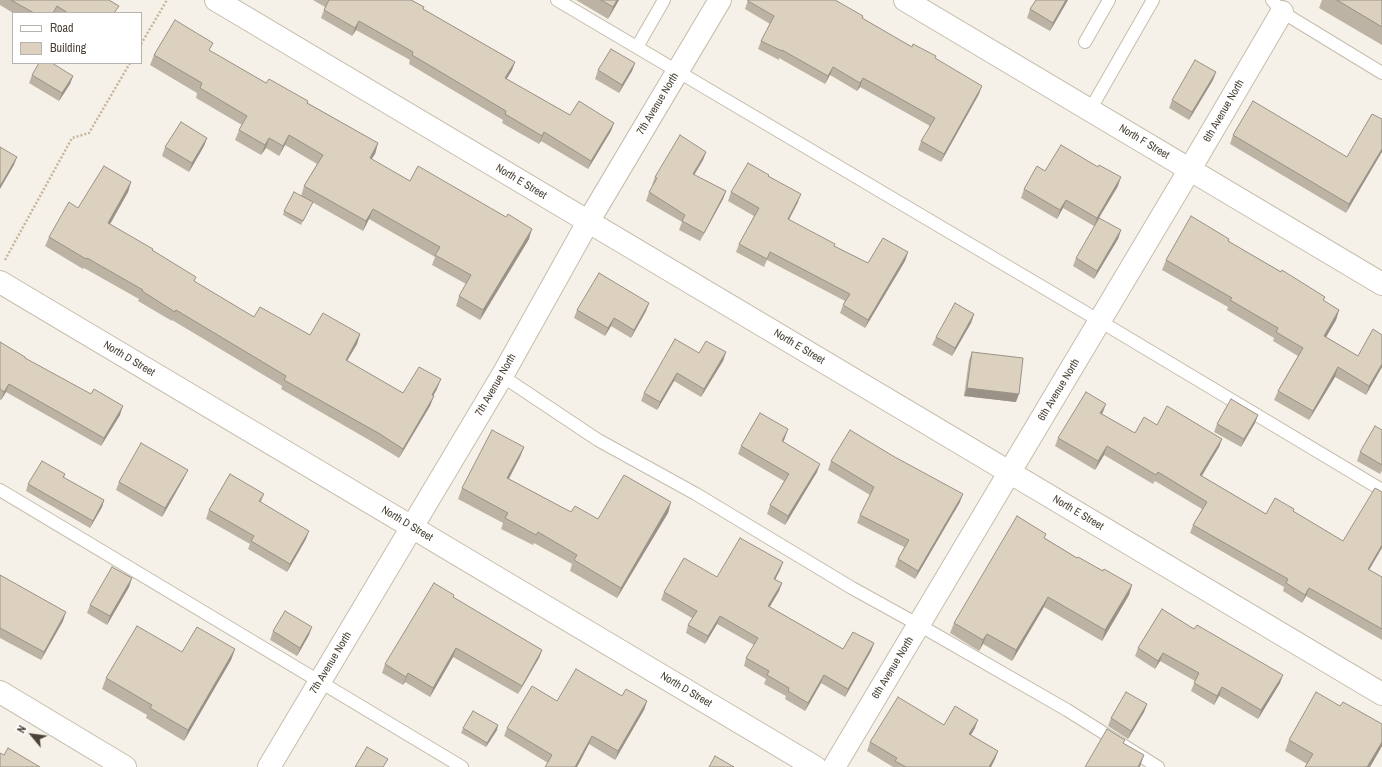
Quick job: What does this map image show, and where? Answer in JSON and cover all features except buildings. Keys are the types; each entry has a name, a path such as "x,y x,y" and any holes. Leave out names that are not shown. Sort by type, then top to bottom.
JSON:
{"street":[{"name":"North E Street","path":"216,0 1382,694"},
{"name":"7th Avenue North","path":"269,767 502,376 588,222 720,0"},
{"name":"North F Street","path":"906,0 1382,284"},
{"name":"6th Avenue North","path":"834,767 1190,169 1277,6"},
{"name":"North D Street","path":"1,273 412,527 815,767"},
{"path":"0,692 125,767"}],"lane":[{"path":"557,0 1100,321 1382,490"},
{"path":"637,47 664,0"},
{"path":"1085,42 1109,0"},
{"path":"1090,110 1153,0"},
{"path":"1277,6 1382,73"},
{"path":"502,376 598,440 696,494 852,588 1067,710 1158,767"},
{"path":"0,490 462,767"}],"path":[{"path":"142,42 167,0"},
{"path":"1,273 72,138 89,133 129,64"}]}
